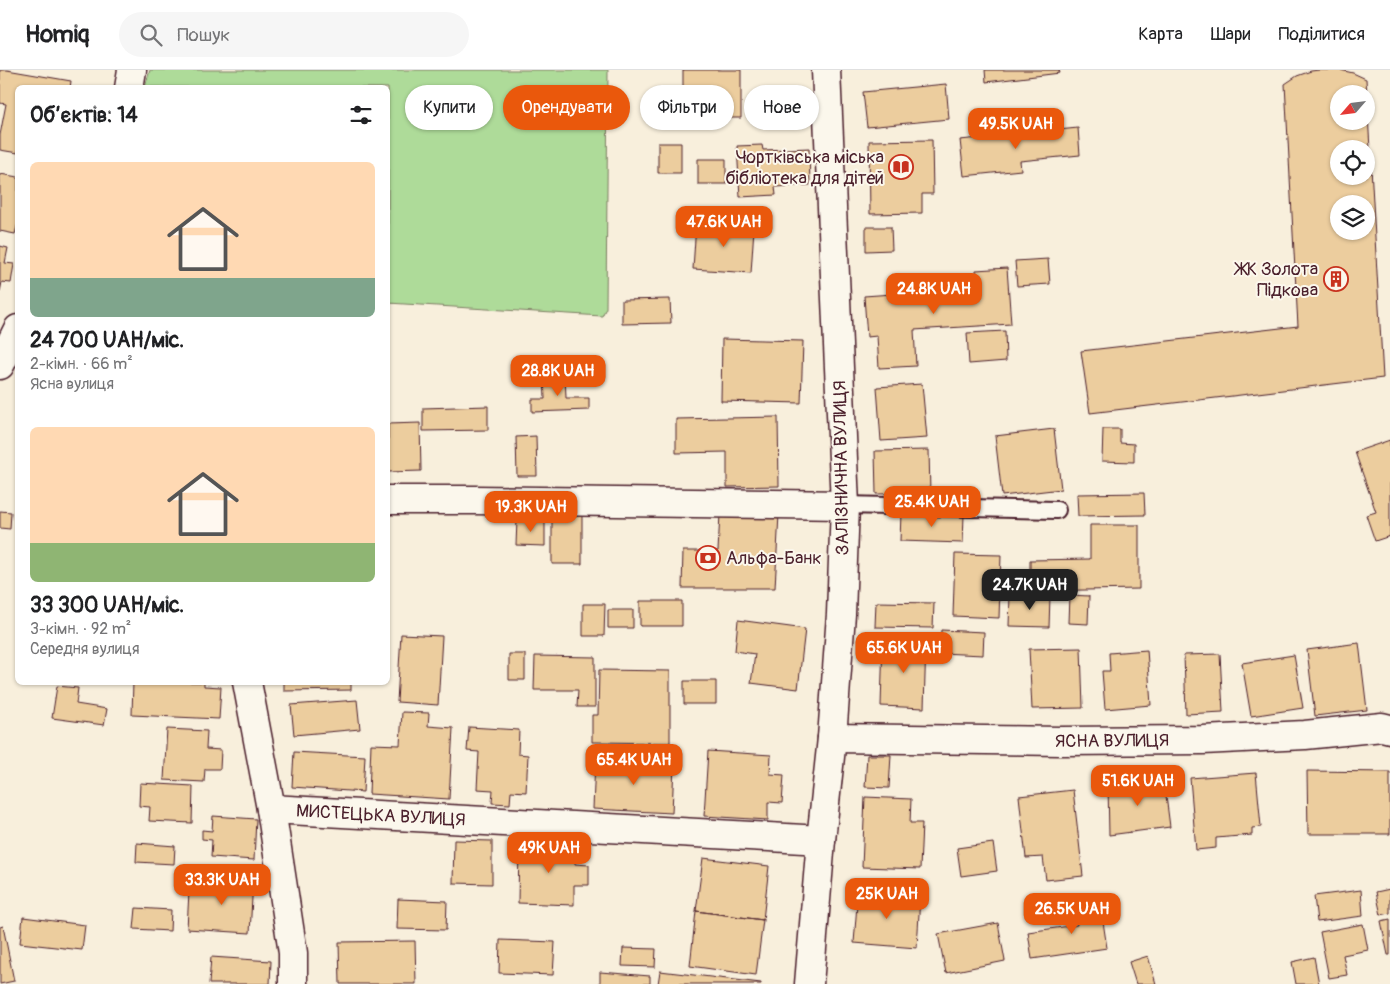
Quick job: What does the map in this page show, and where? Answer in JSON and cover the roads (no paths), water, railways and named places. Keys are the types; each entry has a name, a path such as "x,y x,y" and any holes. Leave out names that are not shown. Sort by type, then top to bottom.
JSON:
{"street":[{"path":"130,85 132,70"},
{"name":"ЗАЛІЗНИЧНА ВУЛИЦЯ","path":"810,984 821,840 832,738 841,614 845,505 826,70"},
{"path":"0,365 15,336"},
{"path":"390,500 845,505"},
{"path":"248,685 271,809 293,953 293,984"},
{"name":"ЯСНА ВУЛИЦЯ","path":"832,738 1061,741 1203,740 1305,735 1382,727 1390,729"},
{"name":"МИСТЕЦЬКА ВУЛИЦЯ","path":"271,809 821,840"}],"lane":[{"path":"845,505 1057,510"}],"place":[{"name":"Чортківська міська бібліотека для дітей","path":"901,167"},
{"name":"ЖК Золота Підкова","path":"1336,279"},
{"name":"Альфа-Банк","path":"708,558"}]}
